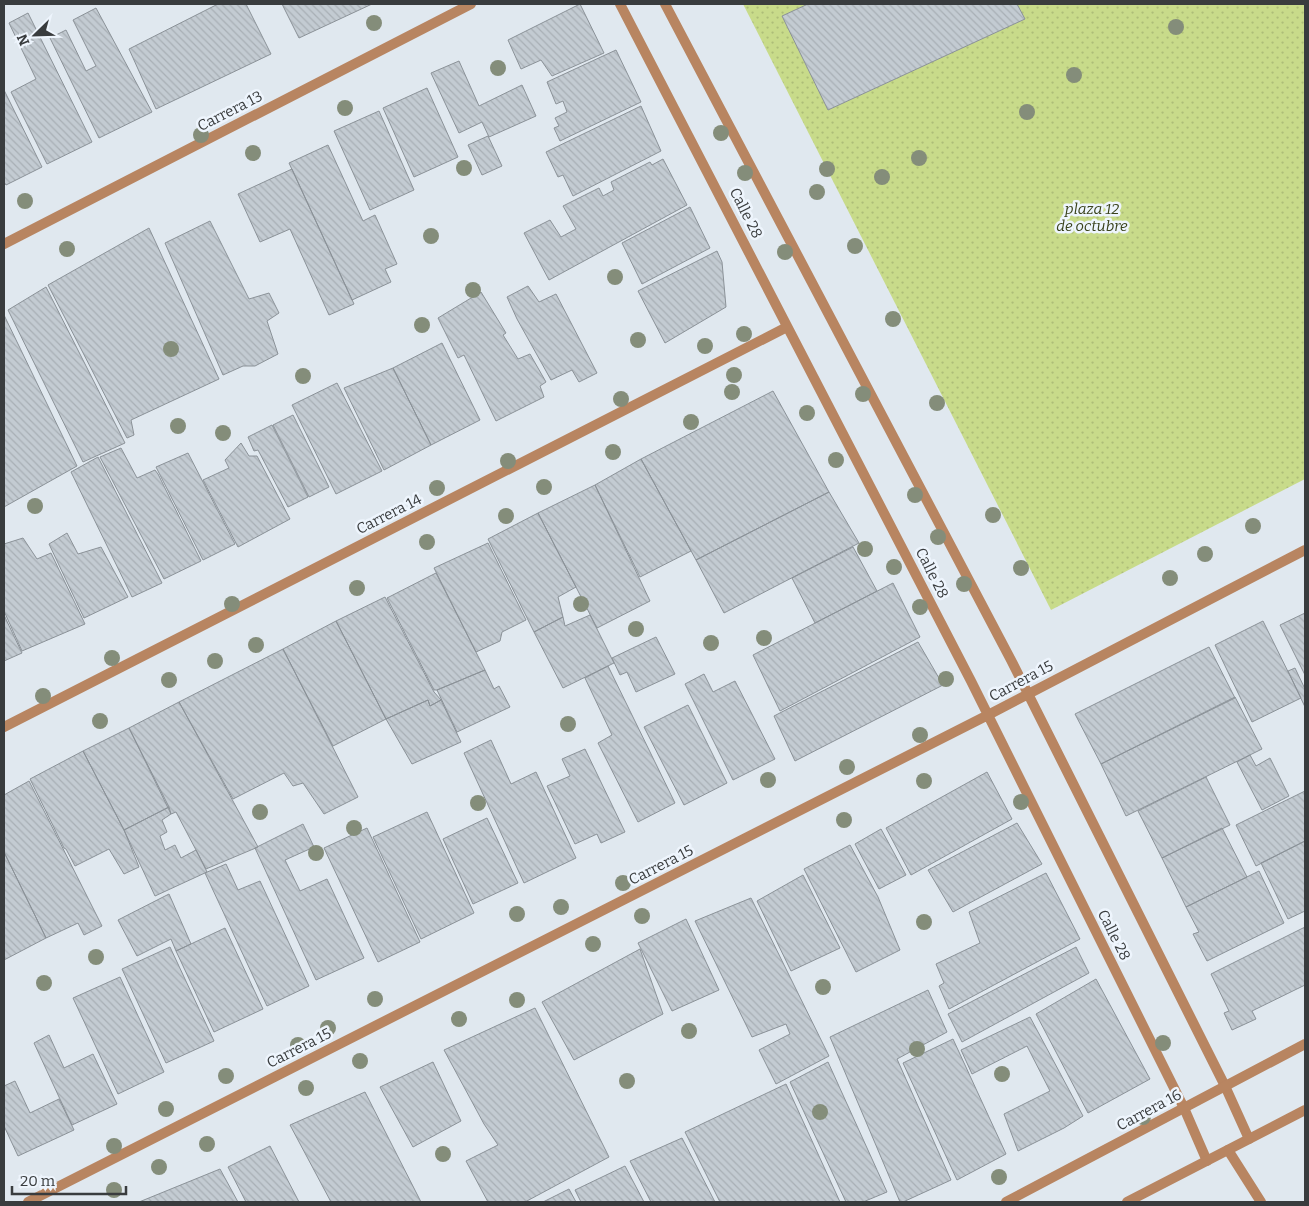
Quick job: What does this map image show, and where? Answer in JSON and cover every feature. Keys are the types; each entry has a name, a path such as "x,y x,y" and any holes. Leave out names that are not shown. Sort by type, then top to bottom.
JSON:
{"street":[{"name":"Carrera 13","path":"4,244 471,4"},
{"name":"Calle 28","path":"620,4 988,715 1184,1108 1207,1161"},
{"name":"Calle 28","path":"665,4 1028,694 1225,1086 1249,1139"},
{"name":"Carrera 14","path":"4,727 787,327"},
{"name":"Carrera 15","path":"28,1202 988,715 1305,550"},
{"name":"Carrera 16","path":"1006,1202 1305,1044"},
{"path":"1127,1202 1305,1110"},
{"path":"1228,1150 1261,1202"}],"green space":[{"name":"plaza 12 de octubre","path":"743,4 1305,4 1305,479 1051,610"}],"building":[{"path":"218,4 246,4 271,54 156,109 129,49"},
{"path":"282,4 372,4 299,38"},
{"path":"580,4 604,53 552,76 541,60 521,69 508,40"},
{"path":"808,4 1017,4 1025,19 828,110 782,16"},
{"path":"96,8 152,112 99,138 50,38 66,30 86,71 96,66 73,20"},
{"path":"28,13 92,142 47,164 11,92 36,79 9,23"},
{"path":"616,50 641,102 560,141 554,128 559,126 555,118 567,112 563,101 556,104 547,82"},
{"path":"459,61 479,106 522,85 536,116 489,137 482,122 459,133 431,73"},
{"path":"427,88 458,157 414,177 383,108"},
{"path":"4,90 42,167 6,185 4,182"},
{"path":"641,106 661,151 573,196 563,175 558,177 546,152"},
{"path":"379,111 414,190 370,210 334,131"},
{"path":"488,136 502,166 482,175 468,145"},
{"path":"328,145 363,221 375,215 397,264 385,269 391,282 352,300 289,163"},
{"path":"663,159 687,205 549,280 524,233 550,220 561,237 576,229 563,206 599,188 603,196 614,190 611,182 650,162 652,165"},
{"path":"292,169 354,304 329,315 290,229 260,242 238,194"},
{"path":"690,207 710,248 642,284 622,243"},
{"path":"210,221 249,299 269,293 279,313 267,321 278,354 255,366 243,366 223,375 165,243"},
{"path":"149,228 219,379 131,420 134,435 127,438 48,285"},
{"path":"717,251 722,262 726,307 665,343 638,291"},
{"path":"528,286 539,302 556,294 597,373 579,382 572,370 551,380 507,297"},
{"path":"46,287 125,443 83,462 8,310"},
{"path":"481,292 506,333 503,335 518,359 530,354 546,382 540,386 544,397 496,421 464,355 458,358 438,318"},
{"path":"4,315 77,466 4,507"},
{"path":"442,343 480,420 431,445 393,368"},
{"path":"393,368 431,445 384,470 344,388"},
{"path":"337,383 382,471 336,494 292,405"},
{"path":"773,391 829,492 696,560 641,459"},
{"path":"293,415 329,487 309,497 273,425"},
{"path":"272,425 308,497 288,507 258,450 254,451 248,437"},
{"path":"241,443 249,456 257,456 290,519 238,547 203,480 229,468 225,460"},
{"path":"121,448 137,478 155,470 158,474 201,561 164,579 100,457"},
{"path":"188,453 235,544 203,560 156,467"},
{"path":"98,457 162,583 132,597 71,472"},
{"path":"641,459 691,551 640,577 595,485"},
{"path":"595,485 650,601 597,628 538,513"},
{"path":"829,492 859,543 724,613 696,560"},
{"path":"538,513 576,587 558,597 563,617 534,632 488,539"},
{"path":"67,533 78,554 101,547 128,597 84,618 49,544"},
{"path":"23,538 37,559 51,553 85,624 22,651 4,611 4,544"},
{"path":"488,543 526,620 502,632 500,641 476,652 434,568"},
{"path":"853,547 877,591 815,623 792,578"},
{"path":"436,573 485,670 434,690 387,598"},
{"path":"893,583 920,637 780,711 753,655"},
{"path":"385,597 434,692 441,700 430,706 428,700 386,719 336,621"},
{"path":"1305,613 1305,675 1280,625"},
{"path":"4,615 22,653 4,661"},
{"path":"590,615 614,663 563,688 534,632 563,617 565,626"},
{"path":"336,621 386,719 333,746 283,649"},
{"path":"1263,621 1301,698 1252,722 1215,645"},
{"path":"656,637 675,674 636,692 627,672 620,675 612,658"},
{"path":"918,642 943,685 795,761 774,716"},
{"path":"1209,647 1235,698 1101,764 1075,714"},
{"path":"283,649 358,797 324,814 303,783 293,786 284,773 233,799 179,702"},
{"path":"608,666 675,803 638,822 598,743 612,735 585,678"},
{"path":"1295,668 1305,689 1305,707 1288,671"},
{"path":"485,670 494,689 499,686 510,707 457,732 437,690"},
{"path":"704,674 713,692 735,681 775,759 733,780 685,684"},
{"path":"1235,697 1262,749 1126,816 1101,764"},
{"path":"428,700 430,706 441,700 461,742 412,764 386,719"},
{"path":"179,702 258,847 206,869 176,812 171,814 129,728"},
{"path":"688,705 727,783 684,805 644,727"},
{"path":"129,728 169,807 124,830 83,751"},
{"path":"491,740 511,784 536,772 576,858 524,883 464,753"},
{"path":"585,749 625,832 601,843 597,834 575,844 547,786 570,776 562,759"},
{"path":"83,751 124,830 139,867 124,874 109,849 75,866 64,848 30,779"},
{"path":"1250,755 1256,766 1270,758 1289,796 1262,810 1237,762"},
{"path":"987,772 1012,819 911,875 886,828"},
{"path":"1206,777 1230,825 1162,858 1138,811"},
{"path":"29,781 102,926 84,935 78,923 46,938 4,852 4,795"},
{"path":"1305,791 1305,841 1256,866 1236,825"},
{"path":"169,807 171,814 162,820 167,832 160,836 165,850 175,845 181,858 196,850 207,872 155,896 124,830"},
{"path":"427,812 474,913 421,939 373,837"},
{"path":"487,818 518,883 473,904 443,839"},
{"path":"1017,823 1042,864 953,912 928,870"},
{"path":"303,824 314,847 285,860 300,891 327,879 364,958 316,980 255,848"},
{"path":"367,828 420,942 378,962 324,848"},
{"path":"1222,828 1247,877 1186,907 1162,858"},
{"path":"881,829 906,875 879,889 855,844"},
{"path":"1305,841 1305,911 1288,919 1261,863"},
{"path":"850,845 878,897 900,950 856,972 804,869"},
{"path":"4,852 46,938 4,960"},
{"path":"226,864 238,890 260,881 309,986 267,1006 205,873"},
{"path":"1259,871 1284,923 1207,961 1193,934 1199,932 1186,907"},
{"path":"1046,873 1080,939 949,1009 939,986 944,983 936,964 980,943 969,912"},
{"path":"803,875 840,948 791,971 757,901"},
{"path":"169,894 191,944 176,951 171,939 137,956 118,920"},
{"path":"751,898 829,1056 776,1084 759,1050 790,1034 786,1024 752,1037 695,921"},
{"path":"686,919 719,990 672,1011 638,943"},
{"path":"1305,927 1305,985 1252,1011 1256,1019 1232,1030 1224,1013 1229,1011 1211,974"},
{"path":"225,928 263,1009 214,1032 176,951"},
{"path":"170,947 214,1041 166,1063 122,969"},
{"path":"1076,947 1089,973 962,1042 948,1014"},
{"path":"640,949 663,1014 574,1060 542,1002"},
{"path":"120,977 164,1072 118,1094 73,998"},
{"path":"1096,979 1150,1079 1088,1113 1036,1014"},
{"path":"928,990 947,1032 897,1059 951,1180 900,1202 830,1037"},
{"path":"535,1008 609,1157 525,1202 488,1202 466,1161 498,1145 484,1124 444,1050"},
{"path":"1030,1017 1083,1116 1064,1128 1018,1151 1004,1114 1050,1091 1027,1046 972,1074 961,1050"},
{"path":"49,1035 64,1068 93,1054 117,1104 72,1125 34,1043"},
{"path":"953,1039 1006,1154 957,1180 903,1063"},
{"path":"433,1062 461,1121 413,1147 380,1087"},
{"path":"828,1062 887,1192 863,1202 846,1202 790,1082"},
{"path":"15,1081 30,1113 59,1099 74,1130 18,1156 4,1126 4,1086"},
{"path":"786,1084 840,1202 720,1202 685,1132"},
{"path":"365,1092 421,1202 331,1202 290,1125"},
{"path":"682,1138 715,1202 651,1202 630,1161"},
{"path":"270,1146 299,1202 246,1202 228,1167"},
{"path":"625,1166 644,1202 581,1202 575,1190"},
{"path":"220,1169 238,1202 139,1202"},
{"path":"569,1189 576,1202 543,1202"}]}
